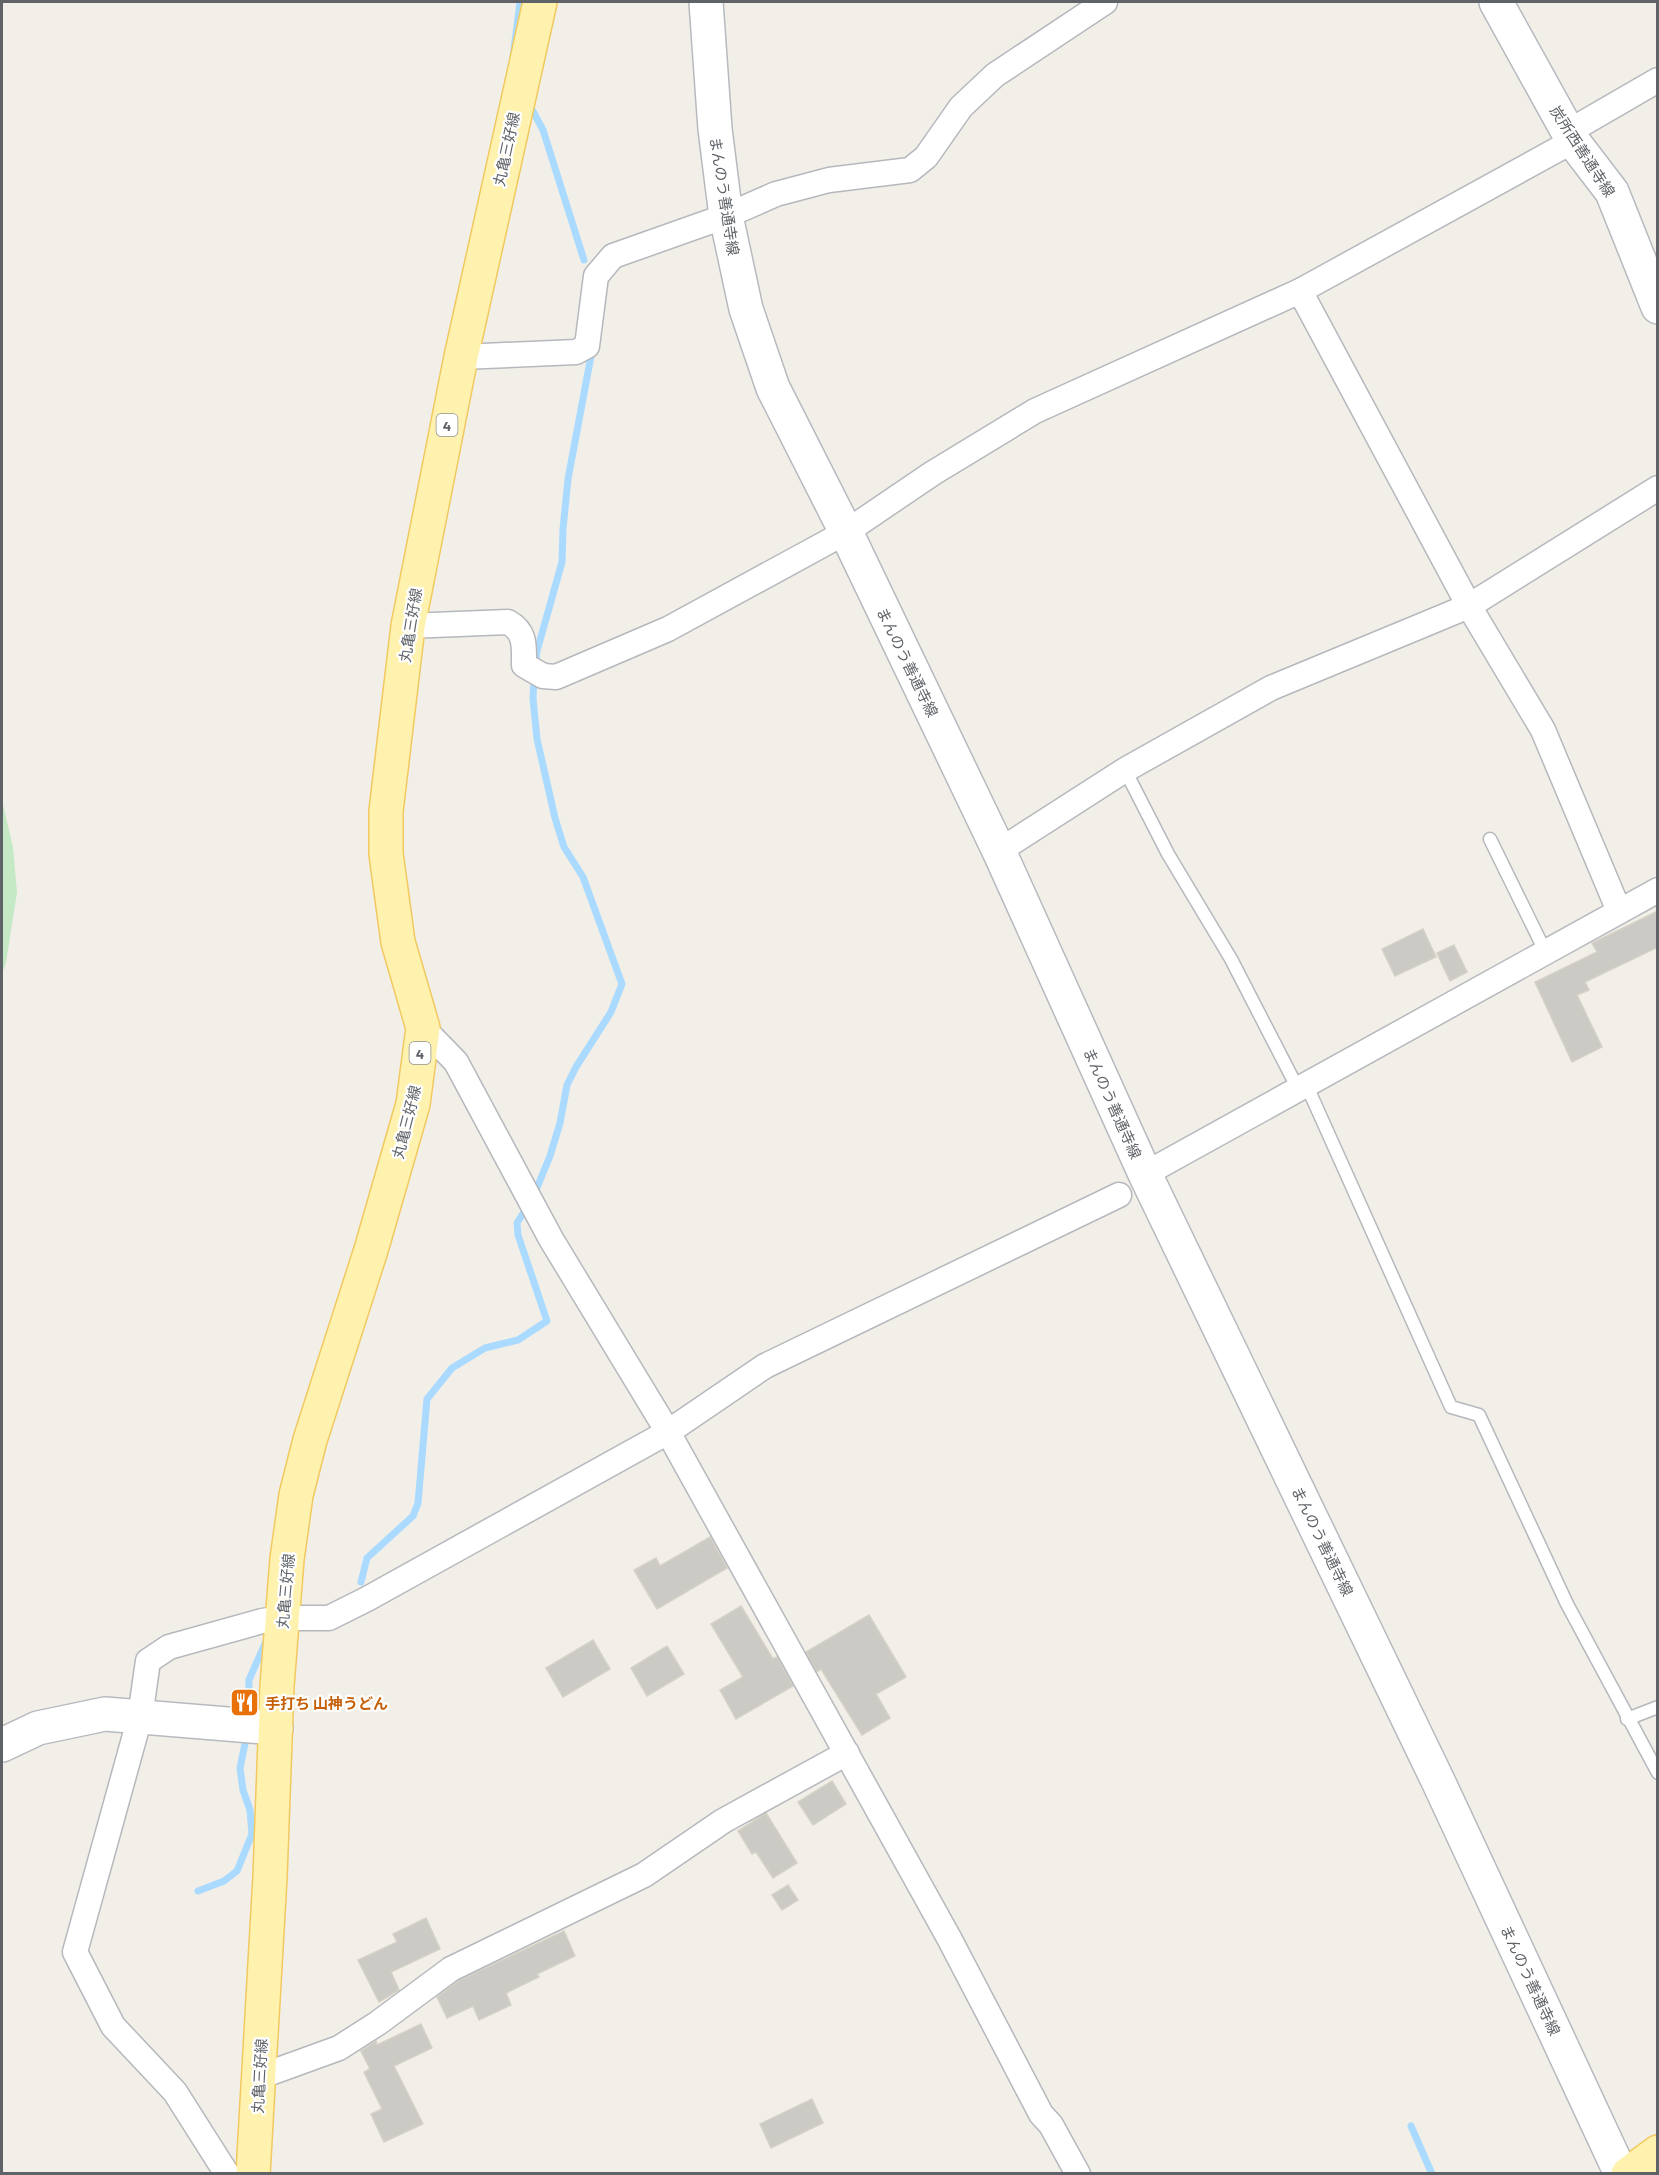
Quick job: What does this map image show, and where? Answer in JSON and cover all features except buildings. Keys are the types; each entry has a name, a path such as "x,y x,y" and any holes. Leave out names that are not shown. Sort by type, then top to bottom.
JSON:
{"main road":[{"name":"丸亀三好線","path":"253,2174 259,2077 257,1726 283,1618 287,1559 296,1495 310,1440 413,1104 423,1028 398,942 386,854 386,811 408,626 460,357 540,2"},
{"name":"まんのう善通寺線","path":"706,2 715,129 726,216 746,309 773,388 846,532 999,851 1145,1174 1434,1772 1621,2174"},
{"name":"炭所西善通寺線","path":"1496,2 1570,136 1612,192 1658,307"},
{"path":"2,1746 38,1728 105,1714 257,1726"},
{"path":"1628,2174 1658,2152"}],"street":[{"path":"460,357 576,352 587,346 596,276 613,256 726,216 776,194 829,180 910,170 926,157 961,107 995,75 1105,2"},
{"path":"408,626 508,622 518,628 524,642 525,665 543,676 556,677 668,628 846,532 933,473 1035,411 1300,291 1570,136 1658,80"},
{"path":"1300,291 1470,606 1543,730 1619,911"},
{"path":"999,851 1125,770 1271,688 1470,606 1658,488"},
{"path":"1145,1174 1658,890"},
{"path":"423,1028 456,1062 538,1215 668,1432 949,1938 1041,2114 1052,2125 1078,2174"},
{"path":"227,2174 176,2092 113,2026 75,1952 140,1717 148,1661 169,1647 262,1621 283,1618 329,1618 668,1432 765,1366 1119,1194"},
{"path":"259,2077 339,2048 378,2023 451,1969 644,1875 723,1821 847,1753"}],"lane":[{"path":"1125,770 1167,854 1231,959 1302,1086 1451,1407 1479,1415 1567,1604 1658,1773"},
{"path":"1490,839 1545,951"},
{"path":"1627,1719 1658,1707"}],"green space":[{"path":"2,800 13,847 17,892 6,963 2,973"}],"waterway":[{"path":"513,57 520,2"},
{"path":"529,104 543,130 584,260"},
{"path":"535,666 537,651 562,562 568,479 591,356"},
{"path":"534,678 533,699 537,739 555,818 564,847 583,877 622,984 611,1012 567,1085 560,1123 550,1156 534,1195"},
{"path":"361,1582 367,1558 413,1516 418,1503 427,1399 452,1368 485,1348 518,1340 547,1321 518,1235 517,1223 527,1207"},
{"path":"248,1717 249,1680 267,1639"},
{"path":"198,1891 224,1881 237,1871 252,1834 250,1810 243,1790 240,1768 247,1734"},
{"path":"1411,2126 1432,2174"}],"place":[{"name":"手打ち 山神うどん","path":"244,1703"}]}
